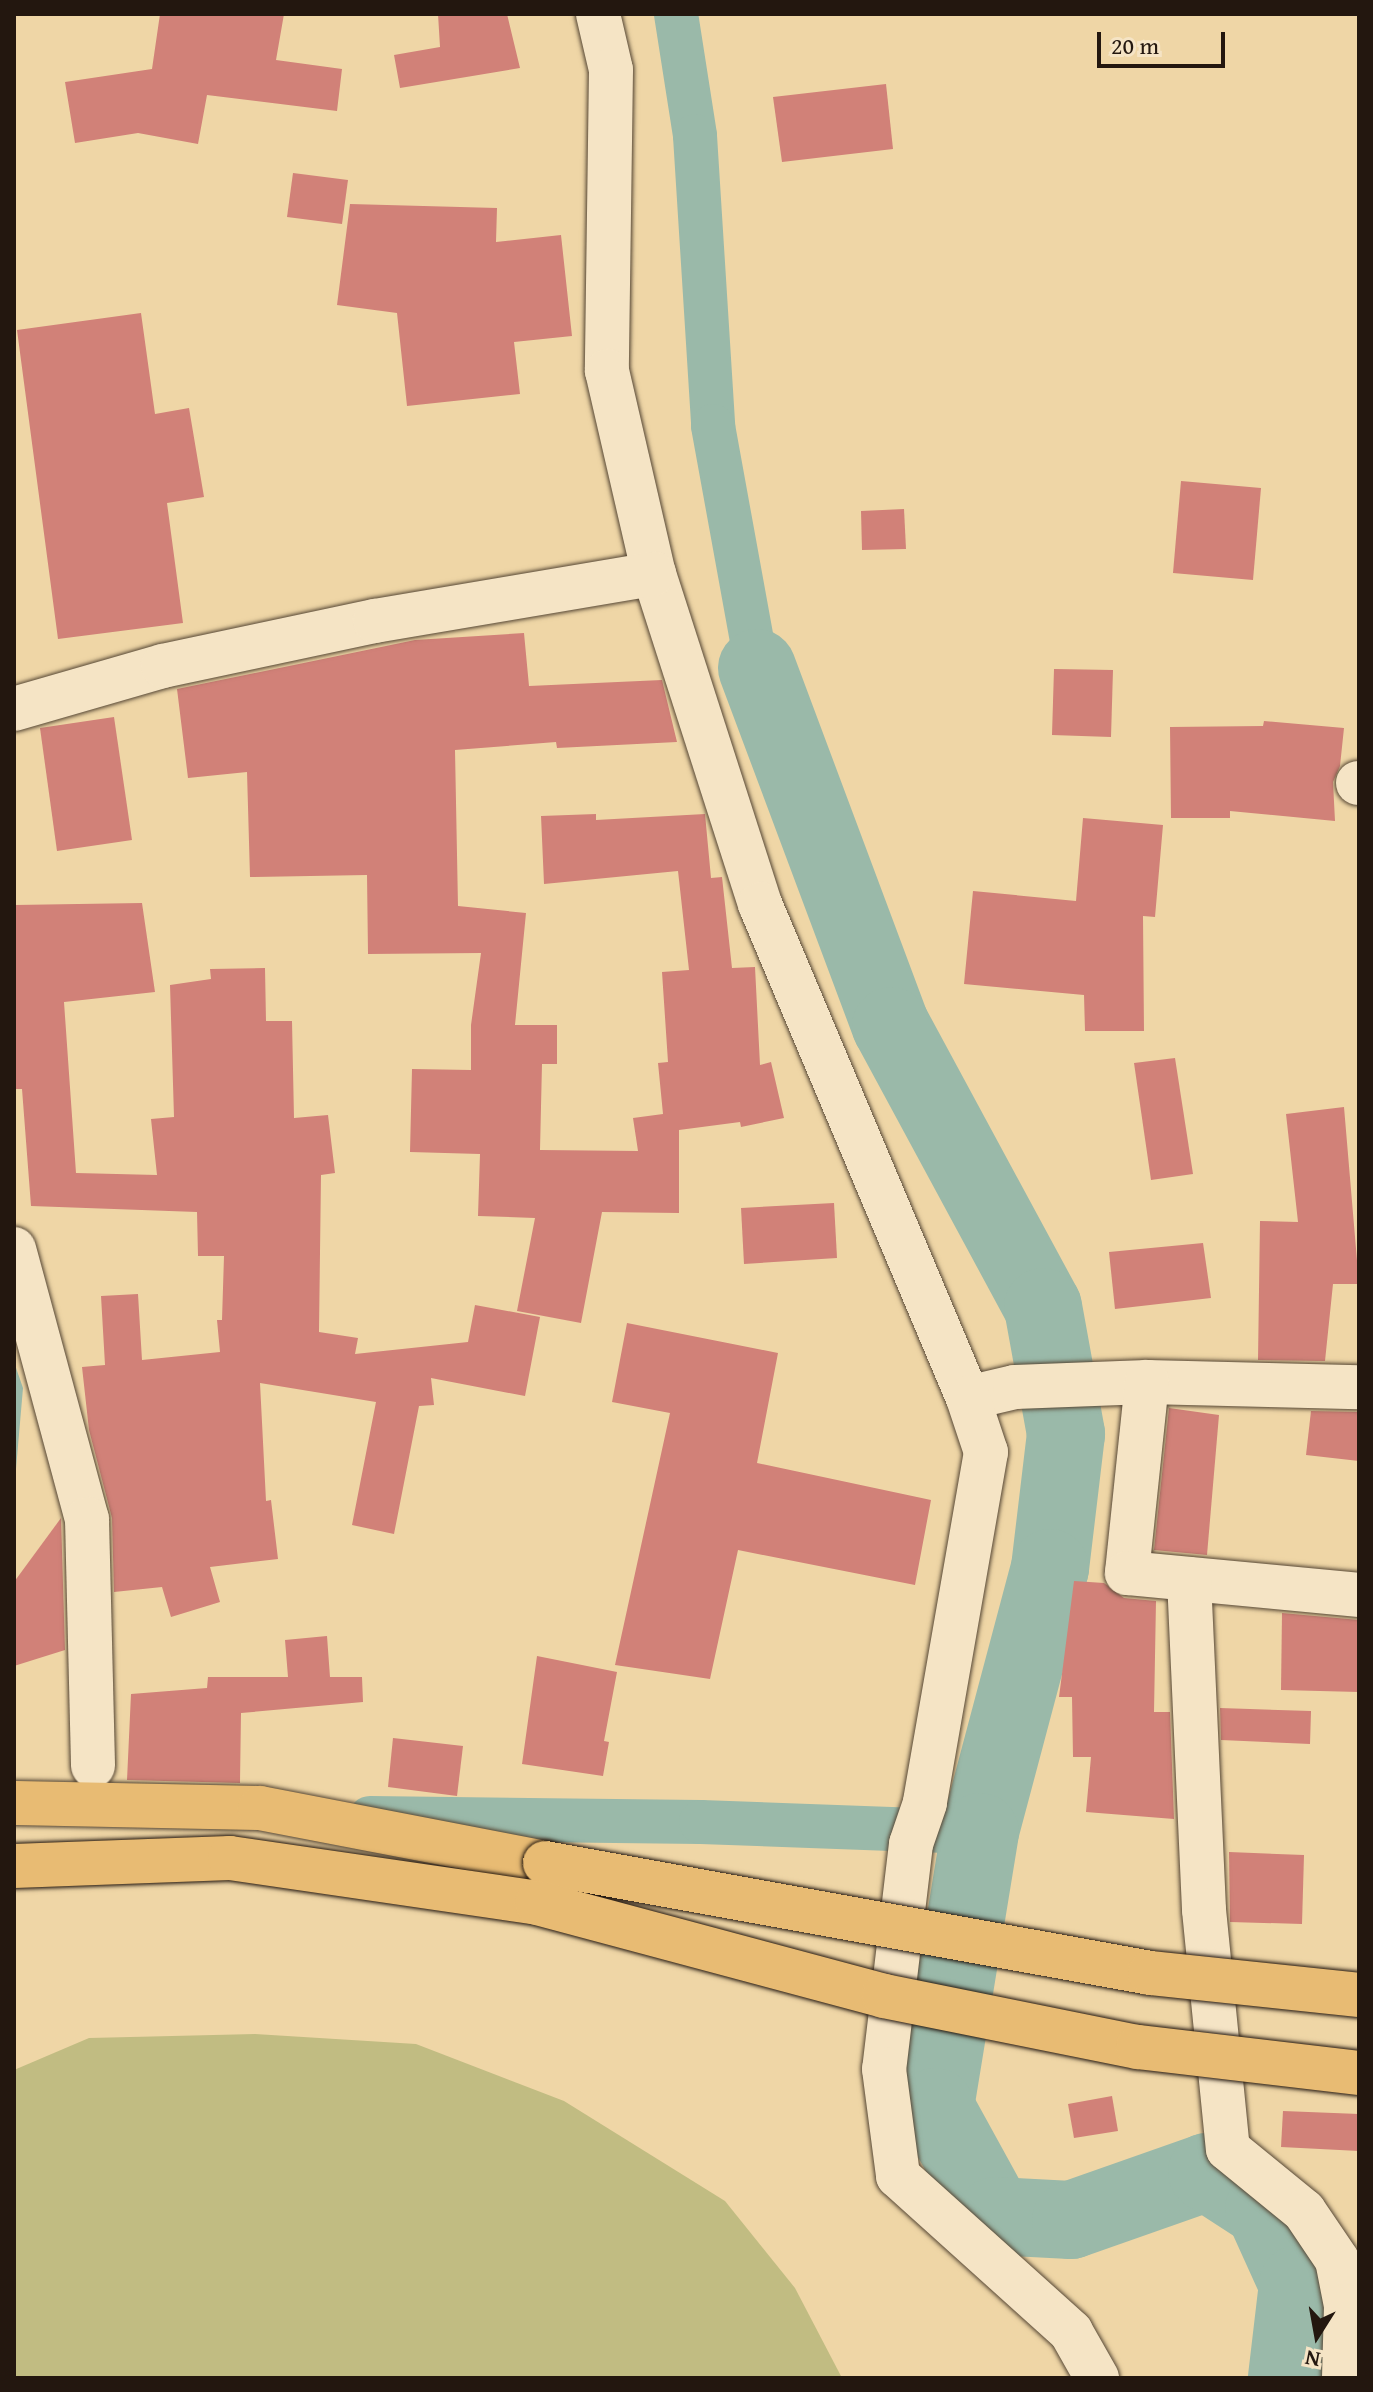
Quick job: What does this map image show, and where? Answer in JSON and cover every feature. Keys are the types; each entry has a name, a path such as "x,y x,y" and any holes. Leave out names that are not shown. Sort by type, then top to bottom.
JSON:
{"main road":[{"path":"14,1803 260,1808 1150,1973 1359,1995"},
{"path":"14,1866 230,1858 521,1901 884,1996 1138,2047 1359,2073"}],"street":[{"path":"598,14 611,70 607,371 654,574 760,904 968,1398 986,1452 925,1803 911,1844 884,2069 898,2176 1071,2332 1097,2378"},
{"path":"14,709 163,666 375,621 654,574"},
{"path":"14,1249 87,1519 93,1766"},
{"path":"968,1398 1015,1387 1126,1383 1359,1387"},
{"path":"1126,1383 1127,1573 1359,1595"},
{"path":"1189,1579 1204,1910 1228,2149 1304,2211 1337,2260 1346,2306 1344,2378"}],"shaded area":[{"path":"14,1362 23,1388 14,1492"},
{"path":"255,2034 416,2044 564,2101 725,2201 795,2288 842,2378 14,2378 14,2070 89,2038"}],"building":[{"path":"160,14 284,14 276,60 342,69 337,111 207,95 198,144 138,133 75,143 65,82 152,69"},
{"path":"438,14 507,14 520,68 400,88 394,55 440,47"},
{"path":"886,84 893,149 782,162 773,97"},
{"path":"293,173 348,180 342,224 287,217"},
{"path":"350,204 497,208 496,242 561,235 572,336 514,342 520,394 407,406 397,313 337,305"},
{"path":"141,313 155,414 189,408 204,497 167,503 183,623 58,639 17,330"},
{"path":"1181,481 1261,488 1253,580 1173,573"},
{"path":"904,509 906,549 862,550 861,511"},
{"path":"524,633 529,686 662,680 677,742 557,748 556,742 455,750 458,906 526,913 515,1025 557,1025 557,1064 542,1064 540,1150 638,1151 633,1118 663,1114 658,1063 668,1062 662,972 689,970 678,871 544,884 541,816 596,814 596,820 705,814 711,878 722,877 732,968 755,967 760,1065 771,1062 784,1118 741,1127 740,1122 679,1130 679,1213 602,1212 581,1323 517,1311 535,1218 478,1216 480,1154 410,1152 412,1069 471,1070 471,1025 481,953 368,954 367,875 250,877 247,772 188,778 177,689 415,640"},
{"path":"1054,669 1113,670 1111,737 1052,735"},
{"path":"114,717 132,840 57,851 40,728"},
{"path":"1264,721 1344,728 1340,766 1333,782 1335,821 1230,811 1230,818 1171,818 1170,727 1263,726"},
{"path":"1083,818 1163,825 1155,917 1143,916 1144,1031 1085,1031 1084,995 964,984 973,891 1076,901"},
{"path":"142,903 155,992 64,1002 76,1173 157,1175 151,1119 174,1117 170,985 211,979 210,969 265,968 266,1021 292,1021 294,1118 328,1115 335,1173 321,1175 319,1332 358,1338 355,1354 468,1342 475,1305 540,1317 525,1396 431,1378 434,1405 419,1406 394,1534 352,1525 376,1402 260,1383 266,1501 271,1500 278,1559 210,1567 220,1602 171,1617 162,1587 114,1592 112,1518 89,1430 82,1367 105,1365 101,1296 138,1294 142,1360 220,1352 217,1320 222,1320 224,1256 198,1256 197,1212 31,1206 22,1089 14,1089 14,905"},
{"path":"1175,1058 1193,1174 1151,1180 1134,1063"},
{"path":"1344,1107 1359,1284 1333,1284 1325,1361 1258,1360 1260,1221 1298,1222 1286,1114"},
{"path":"834,1203 837,1258 744,1264 741,1208"},
{"path":"1203,1243 1211,1298 1115,1309 1109,1252"},
{"path":"627,1323 778,1353 757,1463 931,1500 915,1585 738,1550 710,1679 615,1665 670,1413 612,1402"},
{"path":"1169,1408 1219,1415 1207,1555 1154,1550"},
{"path":"1311,1411 1359,1412 1359,1461 1306,1455"},
{"path":"61,1518 65,1650 14,1666 14,1582"},
{"path":"1074,1581 1104,1583 1124,1598 1156,1601 1154,1712 1170,1712 1174,1819 1086,1812 1091,1757 1073,1757 1072,1697 1059,1697"},
{"path":"1282,1613 1359,1620 1359,1692 1281,1690"},
{"path":"327,1636 330,1677 362,1677 363,1702 241,1713 240,1783 127,1780 131,1694 207,1688 208,1677 288,1677 285,1640"},
{"path":"537,1656 617,1672 604,1741 609,1742 603,1776 522,1764"},
{"path":"1220,1708 1311,1711 1310,1744 1221,1740"},
{"path":"393,1738 463,1746 457,1796 388,1787"},
{"path":"1229,1852 1304,1855 1302,1924 1230,1922"},
{"path":"1112,2096 1118,2131 1074,2138 1068,2104"},
{"path":"1283,2111 1359,2114 1359,2151 1281,2147"}],"waterway":[{"path":"676,14 695,136 713,426 757,668"},
{"path":"757,668 891,1026 1043,1307 1066,1434 1050,1568 980,1832 935,2107 995,2216 1071,2220 1207,2172 1264,2209 1298,2284 1287,2378"},
{"path":"370,1818 701,1822 980,1832"}]}
